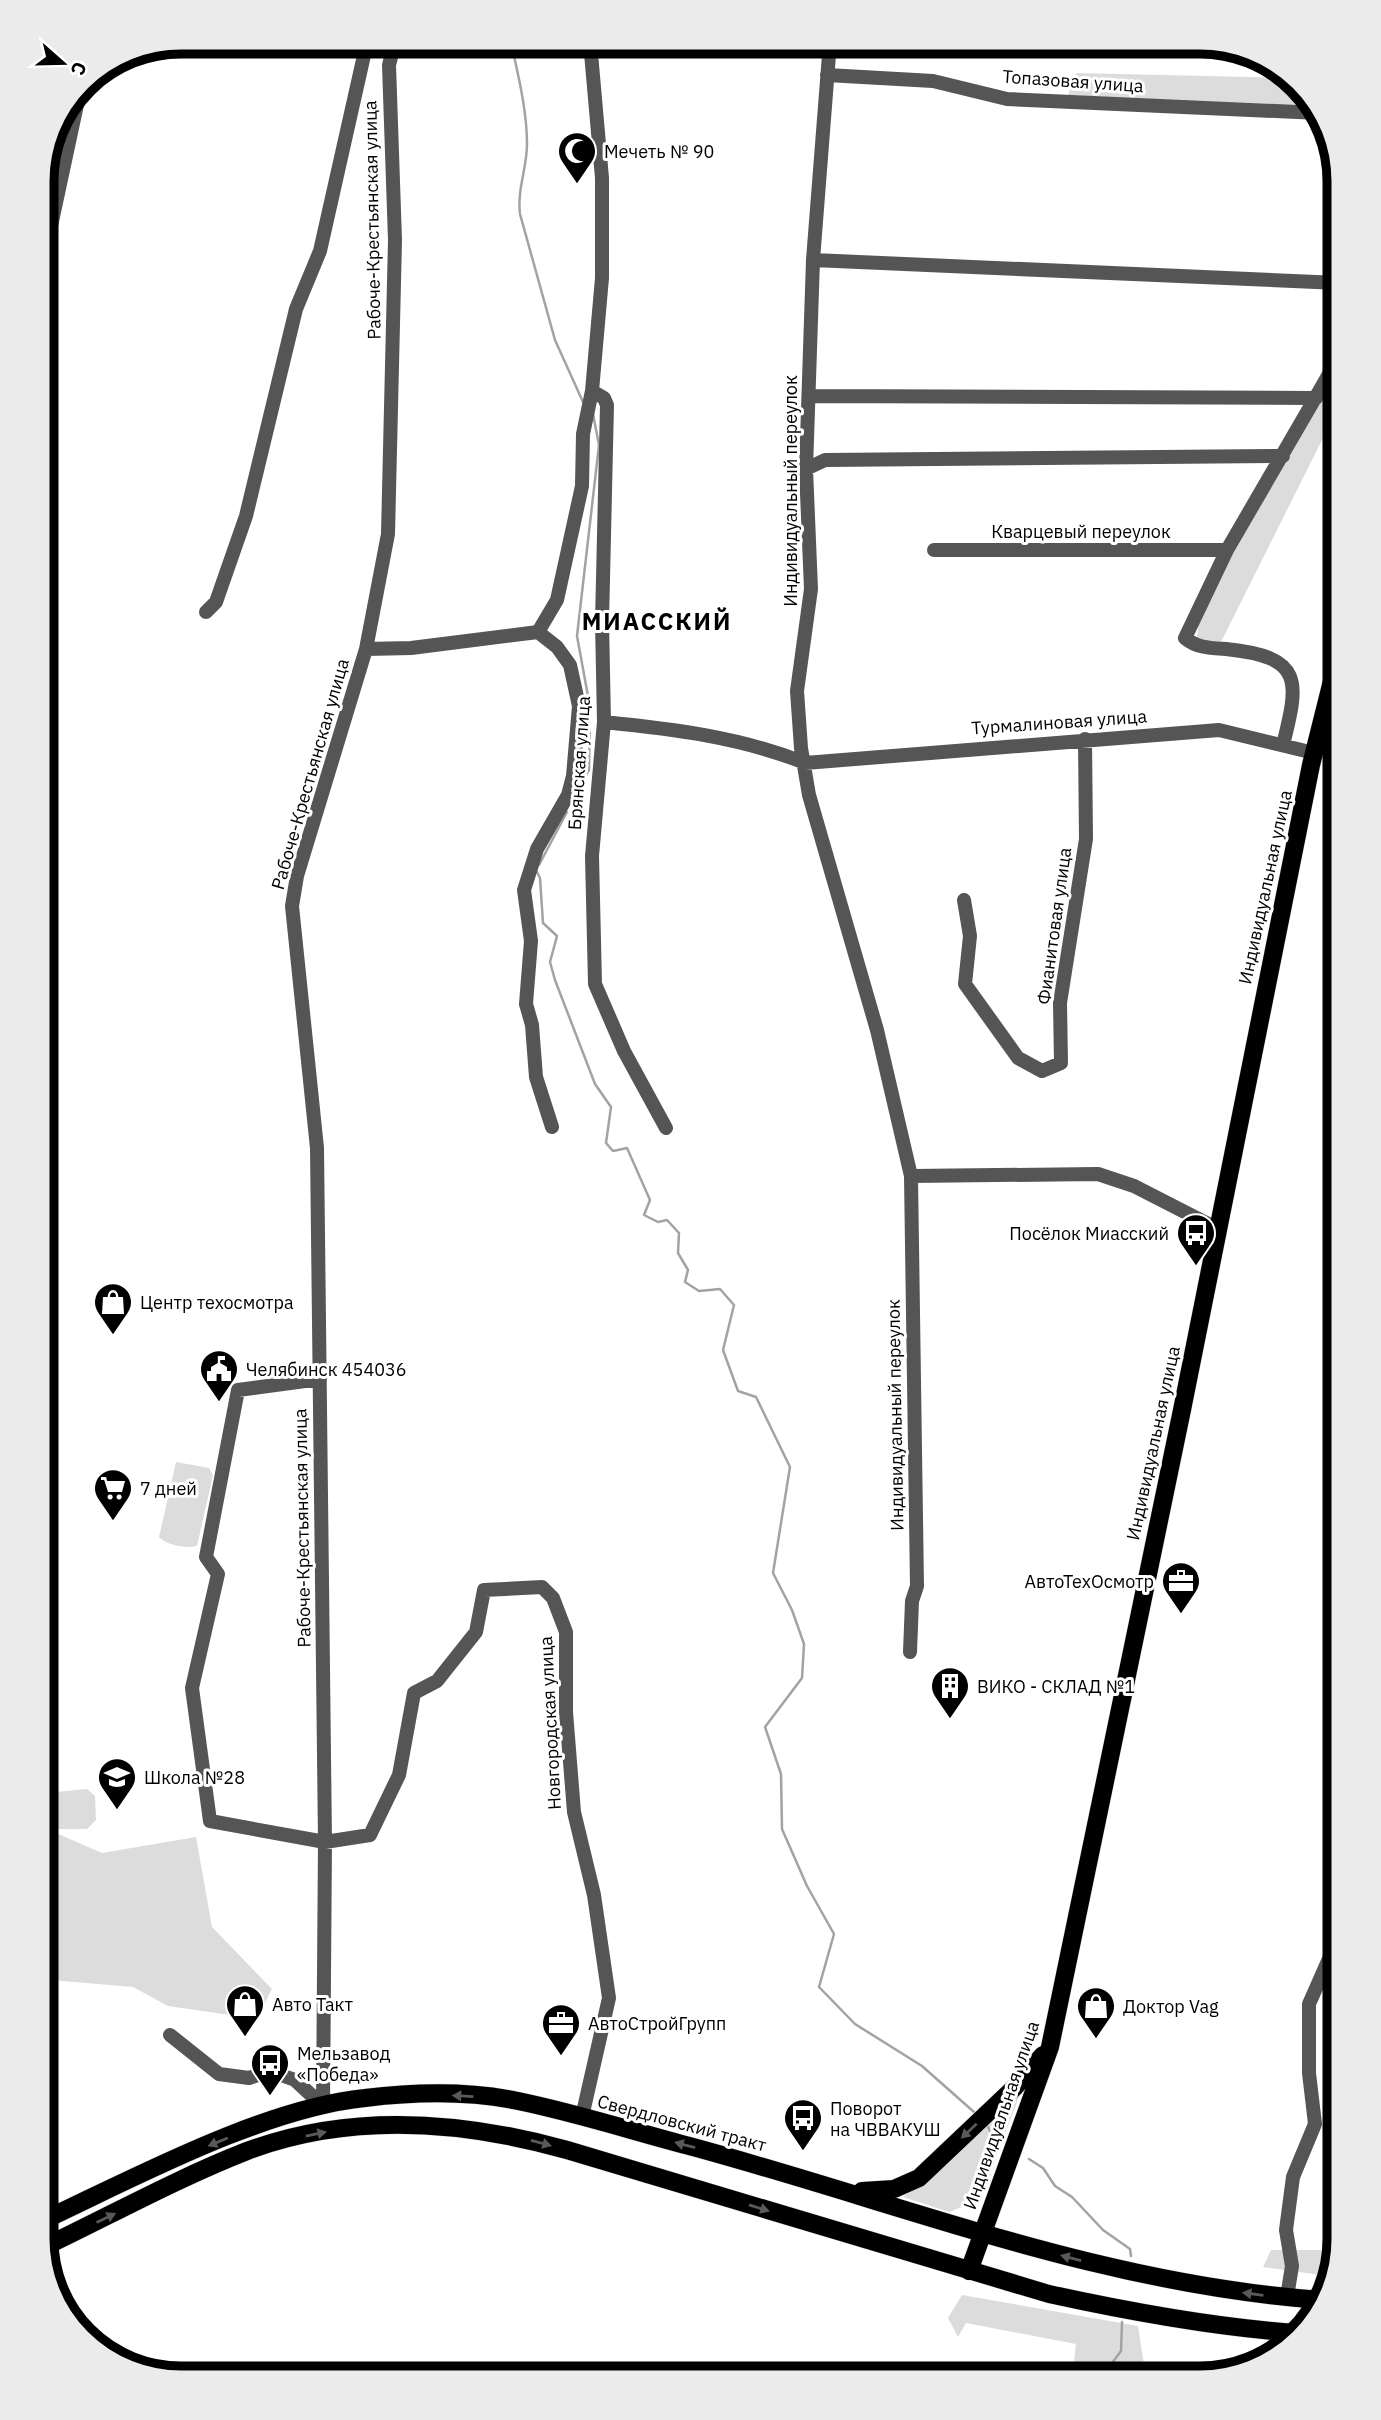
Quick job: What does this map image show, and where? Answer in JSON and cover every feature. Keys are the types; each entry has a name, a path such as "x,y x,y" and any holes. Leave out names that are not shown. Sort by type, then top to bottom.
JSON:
{"main road":[{"name":"Индивидуальная улица","path":"970,2272 1050,2047 1314,753 1327,711"},
{"path":"845,2191 894,2189 919,2178 1014,2088 1050,2047"},
{"name":"Свердловский тракт","path":"54,2215 197,2150 257,2126 323,2106 373,2097 462,2095 515,2100 582,2117 845,2191 982,2234 1137,2275 1311,2299"},
{"path":"54,2242 248,2151 329,2131 410,2124 482,2130 522,2138 970,2272 1129,2312 1220,2326 1285,2332"}],"street":[{"name":"Рабоче-Крестьянская улица","path":"206,612 216,602 246,516 296,309 320,251 365,54"},
{"name":"Рабоче-Крестьянская улица","path":"323,2106 326,1842 315,1110 293,936 292,906 297,876 366,649 388,534 395,240 389,65 392,54"},
{"path":"366,649 411,648 538,632 557,600 582,486 583,434 592,391 602,278 602,177 591,54"},
{"name":"Индивидуальный переулок","path":"829,55 813,260 806,469 811,589 797,691 810,795 836,897 877,1030 911,1176 917,1586 912,1601 910,1652"},
{"name":"Топазовая улица","path":"827,75 933,81 1007,99 1306,112"},
{"path":"55,207 75,112"},
{"path":"813,260 1327,283"},
{"path":"1283,745 1295,696 1292,678 1279,664 1255,652 1195,646 1185,638 1227,550 1327,378"},
{"name":"Брянская улица","path":"592,391 604,398 607,405 602,622 604,722 592,856 596,984 624,1051 666,1128"},
{"path":"809,396 1316,398"},
{"path":"806,469 825,460 1283,456"},
{"name":"Кварцевый переулок","path":"934,550 1227,550"},
{"name":"Брянская улица","path":"538,632 557,647 570,665 579,706 573,776 568,795 537,849 524,890 531,941 526,1004 532,1025 536,1077 552,1127"},
{"path":"604,722 686,731 768,748 805,762"},
{"name":"Турмалиновая улица","path":"805,762 1219,730 1314,753"},
{"name":"Фианитовая улица","path":"964,901 970,936 965,984 1018,1058 1042,1071 1062,1063 1060,1003 1086,839 1085,739"},
{"path":"911,1176 1098,1174 1134,1186 1218,1229"},
{"path":"320,1380 239,1391 206,1557 218,1574 192,1688 210,1821 326,1842"},
{"name":"Новгородская улица","path":"326,1842 370,1835 399,1775 414,1693 437,1681 476,1632 484,1590 542,1587 553,1598 566,1632 566,1712 573,1812 594,1895 609,1998 582,2117"},
{"path":"1287,2297 1292,2266 1286,2230 1293,2177 1315,2124 1310,2073 1309,2004 1327,1963"},
{"path":"170,2035 219,2074 249,2078 270,2071 295,2080 323,2106"}],"shaded area":[{"path":"1076,73 1272,78 1301,106 1068,95"},
{"path":"1327,360 1327,430 1222,640 1216,645 1205,643 1197,637 1199,621"},
{"path":"176,1462 209,1468 213,1475 197,1546 176,1546 159,1537"},
{"path":"87,1789 95,1796 96,1820 87,1829 54,1829 54,1792"},
{"path":"54,1832 102,1853 196,1837 212,1927 272,1989 257,2019 168,2006 133,1987 54,1980"},
{"path":"1020,2094 980,2200 949,2212 903,2197"},
{"path":"1271,2250 1326,2250 1321,2275 1263,2267"},
{"path":"962,2295 1138,2326 1144,2366 1073,2366 1076,2344 966,2323 958,2337 948,2318"}],"waterway":[{"path":"514,54 527,131 520,214 555,340 583,402"},
{"path":"574,796 589,770 590,707 577,636 599,445 593,414"},
{"path":"539,865 567,812"},
{"path":"536,870 540,878 543,923 557,936 550,962 555,980 595,1084 611,1107 606,1143 613,1151 627,1148 650,1200 644,1215 658,1222 667,1220 679,1233 678,1253 688,1270 685,1282 699,1291 720,1289 734,1305 723,1350 738,1391 756,1397 790,1467 773,1573 792,1610 804,1644 802,1678 765,1727 781,1774 782,1829 807,1886 834,1934 819,1987 855,2024 922,2066 974,2112"},
{"path":"987,2125 995,2141"},
{"path":"1029,2159 1043,2168 1055,2186 1072,2197 1103,2230 1130,2249 1131,2256"},
{"path":"1110,2366 1121,2351 1122,2322"}],"place":[{"name":"Мечеть № 90","path":"577,185"},
{"name":"Посёлок Миасский","path":"1196,1267"},
{"name":"Центр техосмотра","path":"113,1336"},
{"name":"Челябинск 454036","path":"219,1403"},
{"name":"7 дней","path":"113,1522"},
{"name":"АвтоТехОсмотр","path":"1181,1615"},
{"name":"ВИКО - СКЛАД №1","path":"950,1720"},
{"name":"Школа №28","path":"117,1811"},
{"name":"Авто Такт","path":"245,2038"},
{"name":"Доктор Vag","path":"1096,2040"},
{"name":"АвтоСтройГрупп","path":"561,2057"},
{"name":"Мельзавод «Победа»","path":"270,2097"},
{"name":"Поворот на ЧВВАКУШ","path":"803,2152"}],"district":[{"name":"МИАССКИЙ","path":"657,621"}]}
